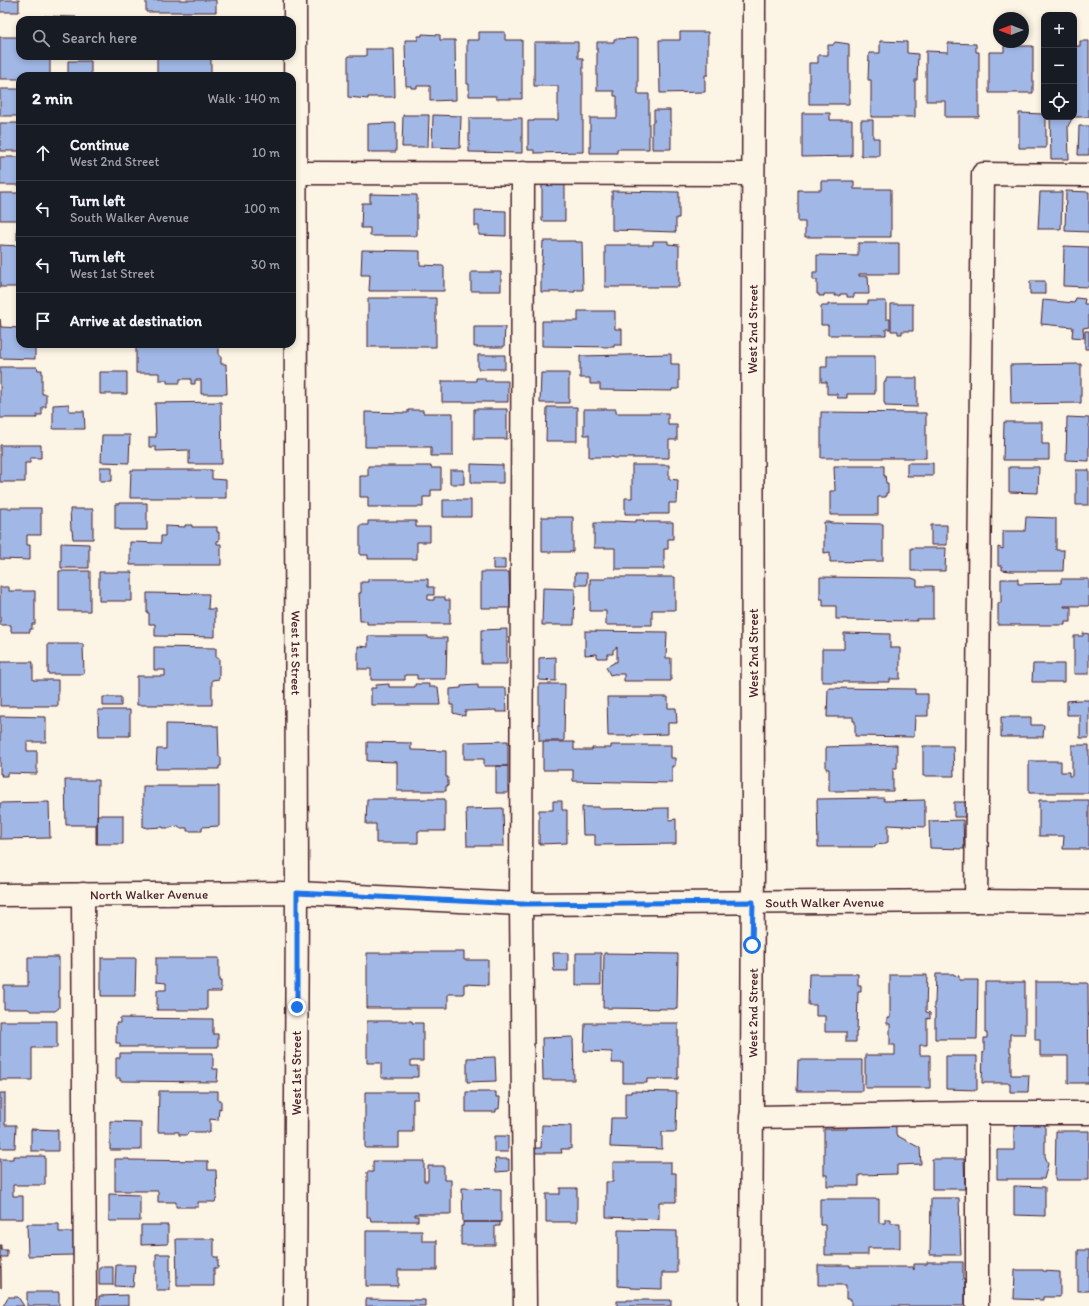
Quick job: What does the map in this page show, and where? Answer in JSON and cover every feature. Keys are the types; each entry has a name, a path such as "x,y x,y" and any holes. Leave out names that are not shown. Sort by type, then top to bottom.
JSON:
{"street":[{"name":"West 1st Street","path":"295,0 295,16"},
{"name":"West 2nd Street","path":"751,1306 753,902 752,174 754,0"},
{"name":"West 1st Street","path":"295,60 295,72"},
{"path":"296,173 752,174"},
{"path":"523,173 521,904 525,1306"},
{"path":"976,901 983,174 1089,175"},
{"name":"West 1st Street","path":"295,348 297,893 295,1306"},
{"name":"North Walker Avenue","path":"0,895 297,893"},
{"name":"South Walker Avenue","path":"297,893 521,904 976,901 1089,902"},
{"path":"84,894 85,1306"},
{"path":"751,1117 977,1113 1089,1113"},
{"path":"977,1113 977,1306"}],"building":[{"path":"0,0 19,0 19,12 0,12"},
{"path":"146,0 216,0 216,12 146,12"},
{"path":"479,32 505,32 505,40 522,40 522,99 496,99 496,96 469,96 469,84 467,84 467,40 479,40"},
{"path":"680,32 708,32 708,75 705,75 705,92 660,93 659,40 680,40"},
{"path":"422,34 440,35 440,40 455,40 456,100 430,101 430,86 417,86 417,88 411,88 411,86 406,86 405,40 418,40 418,36 422,36"},
{"path":"0,37 16,37 16,60 50,60 50,72 16,72 16,79 0,79"},
{"path":"638,38 638,94 649,94 649,149 617,149 617,153 590,153 590,118 617,118 617,96 614,96 614,91 597,91 597,42 614,42 614,39"},
{"path":"880,41 907,42 907,53 918,54 917,80 915,80 915,117 871,117 871,80 868,80 869,53 880,53"},
{"path":"1080,41 1089,41 1089,117 1077,117 1077,46 1080,46"},
{"path":"534,42 578,42 578,58 583,58 583,152 534,153 534,150 528,150 528,121 558,120 558,86 534,86"},
{"path":"835,42 849,44 849,104 809,104 809,63 818,63 818,55 828,55 828,45 833,45"},
{"path":"948,43 976,44 976,52 979,52 979,117 945,117 945,101 926,101 926,51 948,52"},
{"path":"1029,46 1033,46 1033,93 989,93 989,52 1004,52 1004,48 1029,48"},
{"path":"366,49 394,49 395,97 368,97 368,99 348,97 348,56 366,56"},
{"path":"157,60 211,60 211,72 157,72"},
{"path":"68,61 91,61 91,72 68,72"},
{"path":"0,89 16,89 16,116 0,116"},
{"path":"654,110 670,110 671,149 652,149 652,122 654,122"},
{"path":"802,113 830,113 830,120 852,120 852,156 802,157"},
{"path":"1019,113 1041,114 1041,120 1046,120 1046,148 1019,148"},
{"path":"403,115 429,115 428,147 402,147"},
{"path":"433,115 461,116 460,148 432,147"},
{"path":"469,118 522,118 522,153 469,152"},
{"path":"861,120 873,120 873,138 879,138 879,156 861,156"},
{"path":"1050,120 1071,120 1068,126 1069,159 1051,159"},
{"path":"0,123 16,123 16,151 0,151"},
{"path":"396,123 396,152 368,152 368,124"},
{"path":"1079,126 1089,126 1089,155 1078,155"},
{"path":"0,157 16,157 16,185 0,185"},
{"path":"821,181 854,181 854,189 891,189 891,237 805,237 805,222 798,222 798,190 821,190"},
{"path":"542,185 565,185 565,221 542,221"},
{"path":"612,191 679,192 679,218 676,218 676,232 612,230"},
{"path":"1066,191 1089,192 1089,232 1065,231"},
{"path":"1040,192 1062,192 1061,229 1038,229"},
{"path":"0,193 16,193 16,220 0,220"},
{"path":"370,194 417,195 417,236 370,236 370,228 361,228 362,203 370,203"},
{"path":"475,210 506,211 506,236 479,235 479,226 475,226"},
{"path":"543,241 582,242 583,290 575,290 575,292 541,292"},
{"path":"653,241 668,241 668,244 679,245 679,287 605,287 605,245 653,245"},
{"path":"858,243 899,243 899,274 859,274 859,276 868,276 869,294 854,294 854,297 847,297 847,294 835,296 835,294 824,294 824,296 819,296 819,294 817,294 817,280 813,280 813,272 817,272 817,255 858,256"},
{"path":"0,245 16,246 16,287 0,287"},
{"path":"1064,246 1089,247 1089,287 1063,286"},
{"path":"362,250 420,251 420,265 444,266 444,291 369,291 370,275 361,275"},
{"path":"471,272 501,272 501,291 471,291"},
{"path":"1030,281 1045,281 1045,294 1030,294"},
{"path":"368,298 436,298 436,347 368,347"},
{"path":"1076,298 1085,299 1084,304 1089,304 1089,327 1083,328 1084,338 1072,337 1073,327 1041,324 1043,300 1074,303"},
{"path":"868,301 886,301 886,319 890,319 890,329 886,329 886,335 828,335 828,325 821,325 821,306 828,306 828,304 868,304"},
{"path":"891,304 913,304 913,331 902,331 902,334 898,334 898,331 891,331"},
{"path":"578,311 615,311 615,329 622,329 622,345 614,345 614,347 542,346 542,321 578,321"},
{"path":"0,319 1,327 16,328 16,348 35,348 35,359 0,358"},
{"path":"474,327 505,327 504,347 474,347"},
{"path":"1085,331 1089,331 1089,349 1085,349"},
{"path":"136,348 219,348 221,364 226,364 227,394 201,394 201,380 195,380 195,384 191,384 191,379 180,379 180,383 167,383 167,380 159,380 159,373 136,373"},
{"path":"671,354 671,364 679,364 679,389 672,389 672,391 600,390 600,384 590,384 590,378 580,378 580,356"},
{"path":"478,355 505,355 505,369 478,369"},
{"path":"827,356 875,356 875,394 847,394 847,398 837,398 837,394 827,394 827,382 821,382 821,367 827,367"},
{"path":"1081,364 1081,403 1011,404 1010,365"},
{"path":"0,367 37,367 38,370 42,370 42,394 46,394 46,407 42,407 42,415 37,415 37,418 0,418"},
{"path":"100,372 127,372 127,394 100,394"},
{"path":"541,373 569,373 569,403 540,403"},
{"path":"476,378 485,378 485,381 508,381 508,402 442,402 442,381 476,381"},
{"path":"886,378 917,378 917,407 885,406 884,382 886,382"},
{"path":"221,402 222,464 189,464 189,450 156,451 156,447 149,447 149,437 156,437 155,403"},
{"path":"69,404 69,411 84,411 85,429 53,429 53,405"},
{"path":"547,407 577,407 577,441 546,441"},
{"path":"474,409 507,409 507,439 474,439"},
{"path":"584,409 616,409 616,413 668,413 668,425 677,425 677,440 669,440 669,458 589,457 589,435 584,435"},
{"path":"408,410 423,410 423,413 453,413 453,456 431,456 431,447 365,447 365,412 408,413"},
{"path":"821,412 926,413 926,458 821,458"},
{"path":"1067,417 1089,418 1089,461 1066,460"},
{"path":"1004,422 1042,422 1042,444 1049,444 1049,460 1003,460"},
{"path":"102,435 130,435 129,463 101,462"},
{"path":"0,445 41,445 41,458 30,458 30,463 25,463 25,482 0,482"},
{"path":"907,463 933,463 933,476 907,476"},
{"path":"471,464 503,465 503,483 471,483"},
{"path":"632,465 669,465 669,479 678,480 677,503 669,503 669,514 625,514 625,498 632,498"},
{"path":"368,466 431,466 431,468 441,468 441,490 431,490 431,497 423,497 423,507 368,507 368,497 360,497 360,476 368,476"},
{"path":"834,466 884,466 884,476 885,475 886,483 888,483 888,493 886,493 886,497 878,497 878,515 830,515 830,491 835,491"},
{"path":"100,467 112,467 112,481 100,481"},
{"path":"1009,467 1039,467 1038,493 1009,492"},
{"path":"131,470 212,470 212,479 226,480 226,498 130,498"},
{"path":"450,470 464,470 464,484 450,484"},
{"path":"1076,470 1089,470 1089,505 1076,505"},
{"path":"443,500 471,500 471,517 443,517"},
{"path":"147,503 147,530 115,529 115,504"},
{"path":"0,508 41,508 41,535 27,535 27,545 30,545 30,560 0,559"},
{"path":"70,509 93,509 93,539 73,539"},
{"path":"542,517 573,517 573,552 542,552"},
{"path":"1026,517 1056,518 1056,550 1064,550 1063,571 1011,571 1002,570 1002,566 998,566 998,547 1003,549 1003,531 1025,531"},
{"path":"636,520 644,520 644,522 673,522 673,539 668,539 668,549 664,549 664,569 615,569 615,548 594,548 594,523 615,523 615,521 636,522"},
{"path":"368,521 416,521 416,527 430,527 430,542 417,542 417,559 368,559 368,555 360,555 360,525 368,525"},
{"path":"824,522 883,524 883,561 830,562 830,552 824,553"},
{"path":"185,525 192,525 192,527 217,527 217,532 219,532 219,541 217,541 217,544 221,544 221,565 130,565 130,542 161,543 161,536 165,536 165,526 185,527"},
{"path":"931,525 947,525 947,545 931,545"},
{"path":"61,543 89,544 89,568 61,568"},
{"path":"911,548 946,548 945,571 911,571"},
{"path":"493,559 505,559 505,569 493,569"},
{"path":"59,571 90,571 90,611 59,611"},
{"path":"99,572 132,572 132,601 99,601"},
{"path":"481,572 509,572 510,608 481,608"},
{"path":"575,573 587,573 587,585 575,585"},
{"path":"606,577 675,577 675,610 652,610 652,625 606,625 606,611 590,611 590,579 606,579"},
{"path":"820,577 912,578 917,580 917,586 933,586 933,619 917,619 917,621 836,619 836,606 823,606 823,599 820,599"},
{"path":"368,579 428,579 428,587 434,587 434,595 428,595 428,600 434,600 434,597 445,597 445,600 450,600 450,624 367,624 367,621 360,621 359,593 361,593 361,582 368,582"},
{"path":"1001,579 1018,579 1018,584 1061,583 1061,579 1089,579 1089,606 1064,606 1071,607 1071,622 1065,622 1065,625 998,625 998,603 1001,603"},
{"path":"0,587 9,587 9,591 35,591 35,624 32,624 32,629 30,629 30,632 11,632 11,625 0,625"},
{"path":"543,588 575,589 574,625 542,625"},
{"path":"147,593 209,594 208,609 215,609 215,637 155,636 155,624 149,624 149,613 147,613"},
{"path":"507,629 507,664 481,664 481,630"},
{"path":"585,631 667,632 666,658 671,658 671,681 624,681 624,674 610,675 606,667 614,662 617,662 617,647 613,650 613,654 607,654 607,658 597,658 597,654 585,655"},
{"path":"844,633 890,634 890,648 900,648 900,679 890,679 890,682 822,682 822,649 844,649"},
{"path":"1083,633 1089,634 1089,674 1074,674 1074,636 1083,636"},
{"path":"368,636 428,636 428,638 447,638 446,679 417,679 417,675 405,675 405,680 371,680 371,669 358,669 358,646 368,647"},
{"path":"48,644 83,644 84,674 48,674"},
{"path":"154,647 216,648 216,658 219,658 219,679 212,680 212,705 137,705 137,676 165,676 165,670 154,670"},
{"path":"556,657 556,681 539,680 539,658"},
{"path":"0,662 33,662 33,680 58,680 58,706 0,706"},
{"path":"1033,664 1064,664 1064,682 1032,682"},
{"path":"389,684 389,687 415,687 415,684 429,684 429,687 438,687 440,705 371,705 371,688 376,688 376,685"},
{"path":"539,684 565,684 564,741 539,741"},
{"path":"478,685 478,688 506,688 507,712 496,712 496,710 465,711 465,716 453,713 453,705 450,705 450,689 461,688 461,686"},
{"path":"828,688 915,689 915,694 928,694 928,716 915,716 914,737 855,736 855,721 853,721 853,717 827,717"},
{"path":"103,697 121,697 121,706 103,706"},
{"path":"607,697 668,697 668,708 676,708 677,723 668,723 668,734 608,736"},
{"path":"1089,700 1089,738 1080,738 1080,715 1067,715 1067,701"},
{"path":"98,710 130,710 130,736 99,736"},
{"path":"0,716 46,717 46,742 27,742 27,751 37,751 37,774 7,773 7,776 1,776"},
{"path":"1001,717 1031,717 1031,725 1044,725 1043,737 1001,737"},
{"path":"166,724 218,726 219,757 221,757 221,766 219,766 219,769 156,769 157,749 166,749"},
{"path":"508,741 508,766 484,766 484,759 464,759 464,742"},
{"path":"367,742 411,743 411,750 446,751 446,777 448,777 448,786 446,786 446,791 397,791 397,762 367,761"},
{"path":"543,742 574,742 574,750 611,748 611,745 671,745 671,758 675,758 675,766 672,766 672,783 573,781 573,770 543,770"},
{"path":"897,745 897,768 893,768 893,791 829,791 829,769 826,769 826,747"},
{"path":"1072,745 1089,745 1089,793 1029,793 1029,761 1061,761 1061,772 1069,772 1069,776 1072,776"},
{"path":"923,746 953,746 954,776 923,776"},
{"path":"496,766 508,766 508,793 496,793"},
{"path":"65,780 98,780 97,844 96,825 66,825"},
{"path":"143,786 219,786 219,826 202,827 202,831 187,831 187,828 179,828 179,826 171,828 143,827"},
{"path":"884,798 884,801 925,800 925,827 888,825 888,842 885,844 875,845 875,847 818,847 817,799"},
{"path":"367,799 445,799 445,831 418,831 418,843 376,843 376,824 366,824"},
{"path":"1039,800 1089,800 1089,849 1063,849 1064,836 1039,836"},
{"path":"553,801 562,801 562,810 567,810 567,843 539,844 539,810 553,810"},
{"path":"49,802 50,838 0,839 0,803"},
{"path":"954,802 966,802 966,817 954,817"},
{"path":"582,807 599,807 599,809 669,808 669,820 676,819 676,844 595,845 595,835 583,835"},
{"path":"503,808 504,846 467,846 466,809"},
{"path":"97,815 123,815 123,844 97,844"},
{"path":"963,820 964,849 930,848 929,821"},
{"path":"464,952 464,960 488,960 488,985 464,984 464,994 448,994 448,1008 367,1008 367,953"},
{"path":"553,953 568,953 568,971 554,971"},
{"path":"576,953 601,953 601,985 576,985"},
{"path":"604,953 678,954 677,1009 603,1008"},
{"path":"28,957 59,957 59,1008 55,1011 4,1009 4,986 28,986"},
{"path":"101,958 136,958 135,996 101,996"},
{"path":"156,958 219,958 219,981 221,981 221,992 207,992 207,1010 157,1010 157,990 166,990 166,983 156,982"},
{"path":"809,974 858,974 858,985 861,985 861,991 858,991 856,1042 846,1042 846,1032 825,1032 825,1016 816,1016 816,1005 808,1005"},
{"path":"936,974 954,974 959,976 959,980 978,980 977,1039 935,1039 934,1003"},
{"path":"890,975 927,975 926,1012 930,1013 930,1019 927,1018 927,1045 920,1045 920,1055 930,1055 930,1088 865,1088 865,1055 895,1055 895,1045 890,1045 890,1024 887,1024 887,1018 890,1018"},
{"path":"985,982 1025,982 1025,1034 1010,1034 1010,1052 1011,1075 1029,1075 1028,1092 1010,1092 1010,1083 982,1083 984,1038 987,1038 987,1033 985,1033"},
{"path":"1035,982 1088,983 1089,1083 1068,1083 1068,1056 1040,1056 1040,1040 1035,1040"},
{"path":"120,1018 213,1019 213,1034 218,1034 218,1047 120,1047 120,1043 116,1043 116,1023 120,1023"},
{"path":"0,1021 57,1021 57,1048 32,1048 32,1080 0,1080"},
{"path":"367,1021 412,1021 412,1023 423,1023 423,1061 411,1061 411,1066 418,1066 418,1077 381,1078 381,1063 367,1063"},
{"path":"585,1023 678,1023 678,1079 647,1079 647,1083 623,1083 623,1063 612,1063 612,1052 584,1051"},
{"path":"573,1037 574,1080 543,1080 542,1038"},
{"path":"120,1053 213,1053 213,1069 218,1069 217,1082 120,1081 120,1078 116,1078 116,1058 120,1058"},
{"path":"946,1056 977,1056 977,1090 946,1089"},
{"path":"495,1057 496,1081 467,1082 467,1058"},
{"path":"798,1060 862,1060 862,1091 797,1091"},
{"path":"159,1091 218,1091 218,1100 221,1100 221,1109 219,1108 218,1120 210,1119 210,1132 188,1132 187,1135 179,1135 179,1132 158,1132"},
{"path":"631,1091 677,1092 676,1132 662,1132 662,1149 610,1147 611,1118 625,1118 625,1093 631,1093"},
{"path":"365,1092 418,1092 418,1099 413,1099 413,1132 399,1132 399,1148 365,1148"},
{"path":"466,1092 496,1092 496,1097 500,1097 499,1109 496,1109 496,1112 466,1112"},
{"path":"0,1093 5,1093 5,1125 16,1125 15,1148 0,1148"},
{"path":"110,1121 141,1122 141,1150 110,1150"},
{"path":"847,1124 896,1124 896,1135 920,1148 921,1164 897,1165 897,1174 859,1175 859,1186 827,1186 827,1175 824,1175 824,1129 847,1129"},
{"path":"1014,1124 1045,1124 1045,1156 1048,1164 1044,1179 997,1179 997,1150 1014,1150"},
{"path":"542,1125 571,1126 571,1149 561,1149 562,1153 535,1153 535,1148 541,1148"},
{"path":"31,1129 58,1130 58,1151 31,1151"},
{"path":"1056,1131 1089,1131 1089,1180 1055,1180"},
{"path":"494,1136 508,1136 508,1152 494,1152"},
{"path":"13,1156 45,1156 45,1185 13,1185 13,1196 23,1196 23,1219 0,1219 0,1159 13,1159"},
{"path":"115,1159 208,1161 208,1170 216,1170 217,1197 215,1202 198,1202 198,1207 176,1207 176,1202 158,1202 158,1191 115,1191"},
{"path":"495,1159 509,1159 509,1171 496,1172"},
{"path":"932,1159 964,1159 965,1189 932,1189"},
{"path":"373,1161 424,1161 424,1181 428,1181 428,1166 444,1166 444,1180 451,1180 451,1214 415,1214 415,1216 418,1216 418,1221 371,1221 370,1217 367,1217 367,1172 373,1172"},
{"path":"613,1162 671,1162 671,1173 676,1173 676,1202 659,1202 659,1219 606,1217 606,1182 613,1182"},
{"path":"1014,1186 1045,1187 1045,1216 1014,1215"},
{"path":"462,1188 501,1189 501,1222 463,1222"},
{"path":"560,1188 577,1188 577,1222 546,1222 546,1194 560,1194"},
{"path":"109,1194 140,1195 140,1221 109,1221"},
{"path":"931,1198 959,1198 961,1255 930,1255"},
{"path":"820,1199 879,1199 879,1223 885,1223 885,1219 891,1219 891,1223 900,1223 900,1248 868,1248 868,1255 825,1255 825,1225 820,1225"},
{"path":"463,1222 500,1222 500,1226 495,1226 495,1245 461,1245 461,1226 463,1226"},
{"path":"27,1224 59,1224 59,1232 74,1232 74,1255 28,1256"},
{"path":"141,1225 168,1225 168,1244 141,1245"},
{"path":"618,1230 677,1231 677,1273 662,1273 662,1289 618,1286"},
{"path":"366,1231 422,1231 422,1241 437,1241 437,1270 398,1270 398,1286 366,1286"},
{"path":"176,1239 214,1239 214,1257 218,1257 218,1268 214,1268 214,1286 177,1286"},
{"path":"0,1245 1,1250 7,1250 7,1257 1,1257 1,1288"},
{"path":"1078,1250 1089,1250 1089,1291 1078,1291"},
{"path":"156,1254 170,1254 170,1290 156,1290"},
{"path":"927,1262 963,1262 965,1306 851,1306 851,1299 846,1299 846,1285 818,1285 818,1265 850,1265 850,1267 913,1267 914,1270 914,1264 927,1264"},
{"path":"116,1265 135,1265 133,1287 115,1286"},
{"path":"99,1267 113,1267 113,1285 99,1285"},
{"path":"1015,1270 1043,1270 1060,1272 1060,1297 1043,1297 1043,1300 1014,1299"},
{"path":"27,1292 59,1292 59,1306 27,1306"},
{"path":"128,1295 128,1306 99,1306 99,1296"},
{"path":"8,1297 18,1297 24,1306 3,1306"},
{"path":"366,1299 425,1300 425,1306 366,1306"},
{"path":"671,1300 671,1306 617,1306 617,1301"}],"route":[{"path":"297,1007 297,893 521,904 753,902 752,945"}]}
